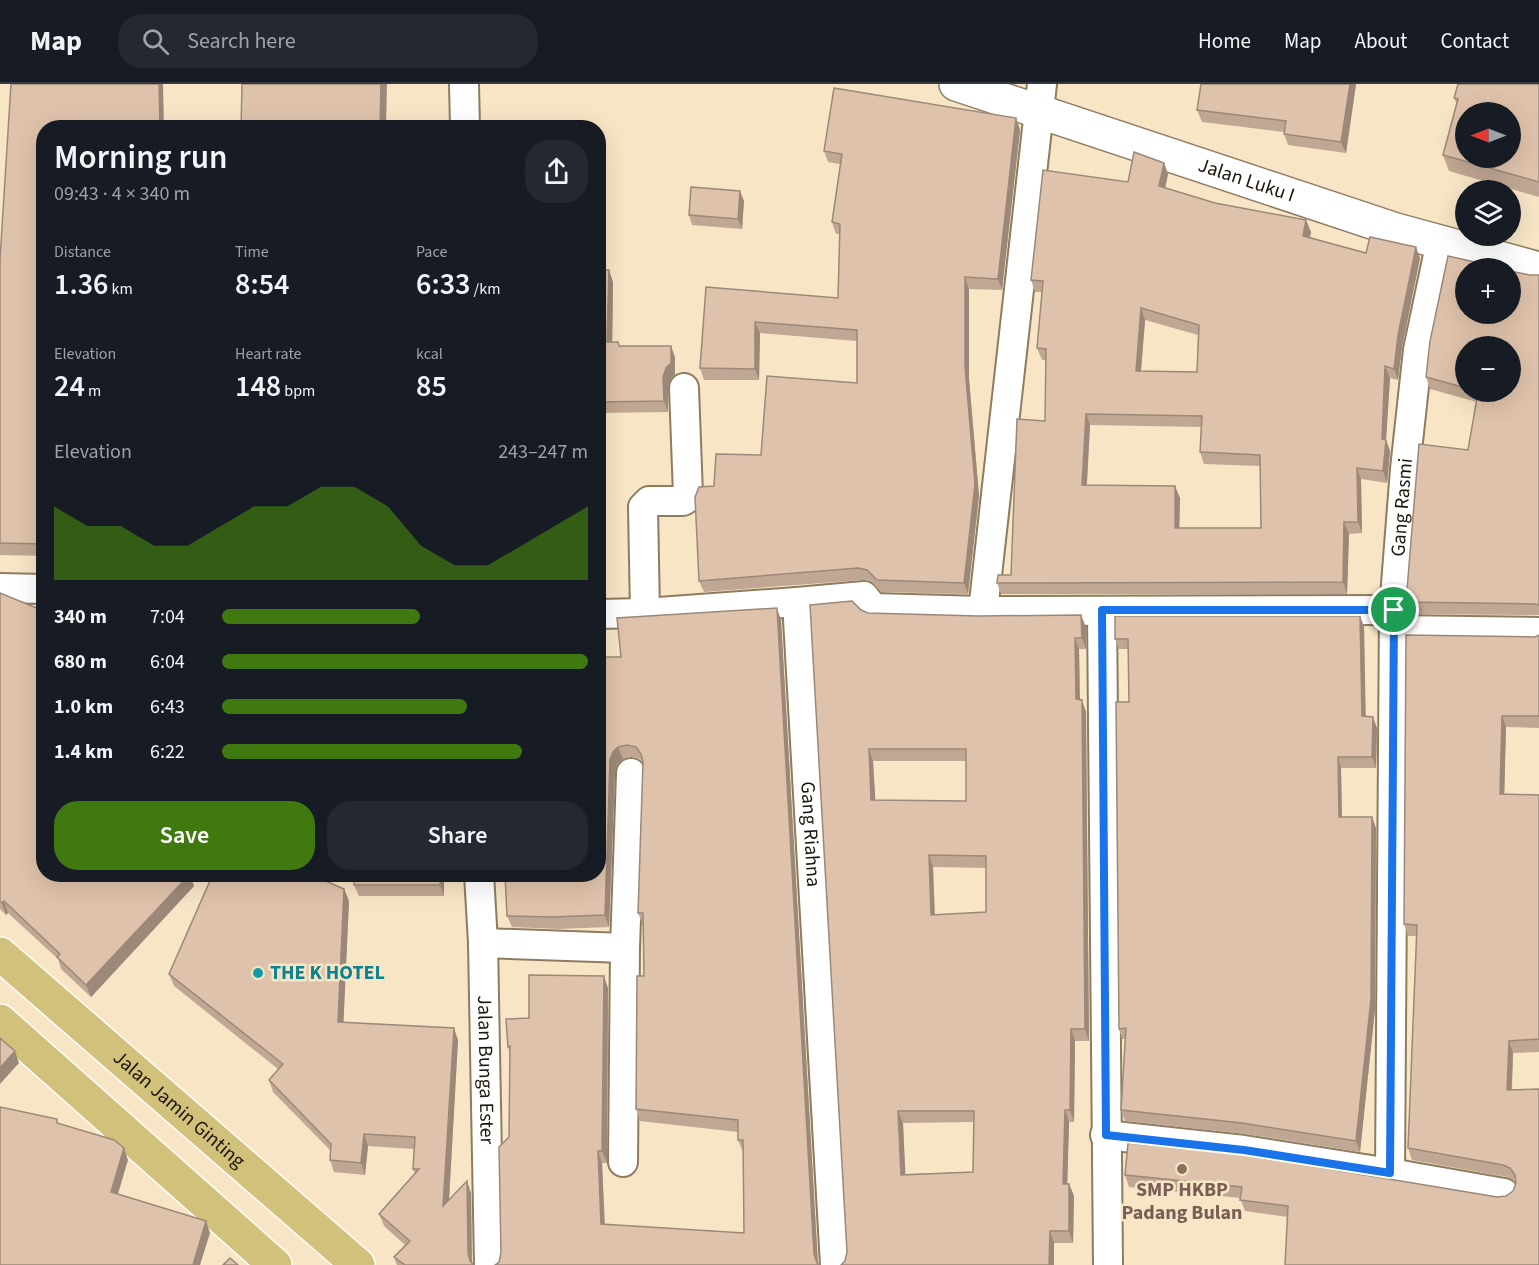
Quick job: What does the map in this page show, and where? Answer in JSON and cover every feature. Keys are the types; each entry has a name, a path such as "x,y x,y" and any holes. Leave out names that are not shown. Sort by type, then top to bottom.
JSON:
{"main road":[{"name":"Jalan Jamin Ginting","path":"0,954 358,1265"},
{"path":"0,1021 274,1265"}],"street":[{"path":"464,84 465,120"},
{"name":"Jalan Luku I","path":"956,84 1040,98 1396,230 1539,269"},
{"path":"983,610 1040,98"},
{"name":"Gang Rasmi","path":"1390,1173 1394,620 1405,469 1418,350 1440,241"},
{"path":"645,613 643,507 649,501 683,501 688,495 684,388"},
{"path":"0,588 36,589"},
{"path":"606,614 645,613 864,596 873,608 1102,610 1394,620 1539,632"},
{"name":"Gang Riahna","path":"797,602 835,1265"},
{"path":"1102,610 1108,1265"},
{"path":"623,1162 625,948 631,773"},
{"name":"Jalan Bunga Ester","path":"479,882 483,943 489,1265"},
{"path":"483,943 625,948"},
{"path":"1106,1135 1244,1150 1504,1193"}],"building":[{"path":"11,84 159,84 160,120 36,120 36,544 0,543 0,259"},
{"path":"242,84 381,84 380,120 241,120"},
{"path":"1201,84 1350,84 1341,142 1284,134 1286,121 1197,110"},
{"path":"1458,84 1539,84 1539,182 1489,168 1521,168 1521,102 1457,102 1458,99 1454,98"},
{"path":"834,88 1016,118 998,279 965,277 965,367 975,484 964,583 877,580 867,570 858,568 699,581 695,497 699,487 714,486 716,454 761,455 767,376 857,383 857,330 755,322 755,369 700,368 706,287 838,298 840,224 832,222 842,154 824,151"},
{"path":"1455,110 1455,158 1443,155"},
{"path":"1134,152 1164,163 1159,186 1215,203 1306,220 1303,236 1366,253 1370,237 1416,247 1398,335 1394,369 1385,366 1382,439 1386,440 1383,471 1357,468 1358,522 1344,522 1343,582 997,583 998,575 1011,575 1017,419 1045,421 1046,349 1037,348 1043,281 1031,280 1043,170 1128,182","holes":["1141,308 1199,325 1197,372 1136,371","1086,414 1202,416 1200,452 1260,455 1261,528 1175,528 1175,486 1082,485"]},
{"path":"691,187 740,191 738,219 689,215"},
{"path":"1448,256 1457,258 1455,258 1455,324 1521,324 1521,273 1539,275 1539,605 1406,602 1419,444 1468,450 1476,402 1521,402 1521,336 1455,336 1455,385 1426,377 1430,341"},
{"path":"606,270 609,270 607,342 618,342 619,346 671,346 671,363 666,368 663,377 664,401 606,402"},
{"path":"0,593 36,608 36,882 183,882 86,985 57,957 60,954 4,901 2,903 0,901"},
{"path":"852,601 868,613 978,616 1081,615 1082,638 1075,638 1076,699 1082,700 1085,1029 1071,1029 1070,1110 1065,1110 1063,1184 1069,1184 1069,1231 1050,1231 1049,1265 841,1265 845,1261 847,1252 810,605","holes":["869,749 966,749 966,801 871,800","929,855 986,856 986,912 931,915","898,1111 974,1111 973,1172 901,1175"]},
{"path":"777,608 814,1254 820,1265 495,1265 499,1262 501,1253 499,1147 509,1137 510,1046 508,1047 506,1019 529,1018 529,975 604,976 602,1151 598,1151 601,1224 744,1233 743,1140 738,1140 738,1120 636,1109 637,976 644,976 643,913 638,913 643,762 636,747 627,745 618,747 610,760 605,915 507,916 505,882 606,882 606,657 621,657 617,618"},
{"path":"1115,616 1360,616 1362,716 1373,717 1372,757 1338,757 1339,817 1372,817 1371,999 1356,1141 1242,1123 1121,1110 1126,1028 1119,1029 1116,702 1129,702 1128,639 1115,639"},
{"path":"1406,635 1535,637 1539,635 1539,716 1502,716 1500,794 1539,795 1539,1039 1509,1041 1507,1090 1539,1089 1539,1265 1285,1265 1288,1206 1240,1200 1242,1187 1125,1175 1128,1143 1238,1154 1497,1197 1506,1196 1513,1191 1516,1183 1515,1175 1510,1168 1503,1165 1408,1148 1417,925 1404,924"},
{"path":"209,882 328,882 344,889 338,1022 454,1028 443,1206 467,1181 468,1253 474,1265 405,1265 394,1257 410,1241 379,1214 419,1169 413,1169 415,1137 364,1134 361,1163 330,1160 331,1144 269,1080 283,1064 169,974"},
{"path":"354,882 440,882 440,885 354,885"},
{"path":"0,1038 15,1051 0,1068"},
{"path":"0,1107 57,1119 57,1123 114,1140 124,1148 111,1192 206,1221 193,1265 0,1265"},
{"path":"230,1258 238,1265 223,1265"}],"place":[{"name":"THE K HOTEL","path":"258,973"},
{"name":"SMP HKBP Padang Bulan","path":"1182,1169"}],"route":[{"path":"1102,610 1394,610 1390,1173 1244,1150 1106,1135 1102,610"}]}
